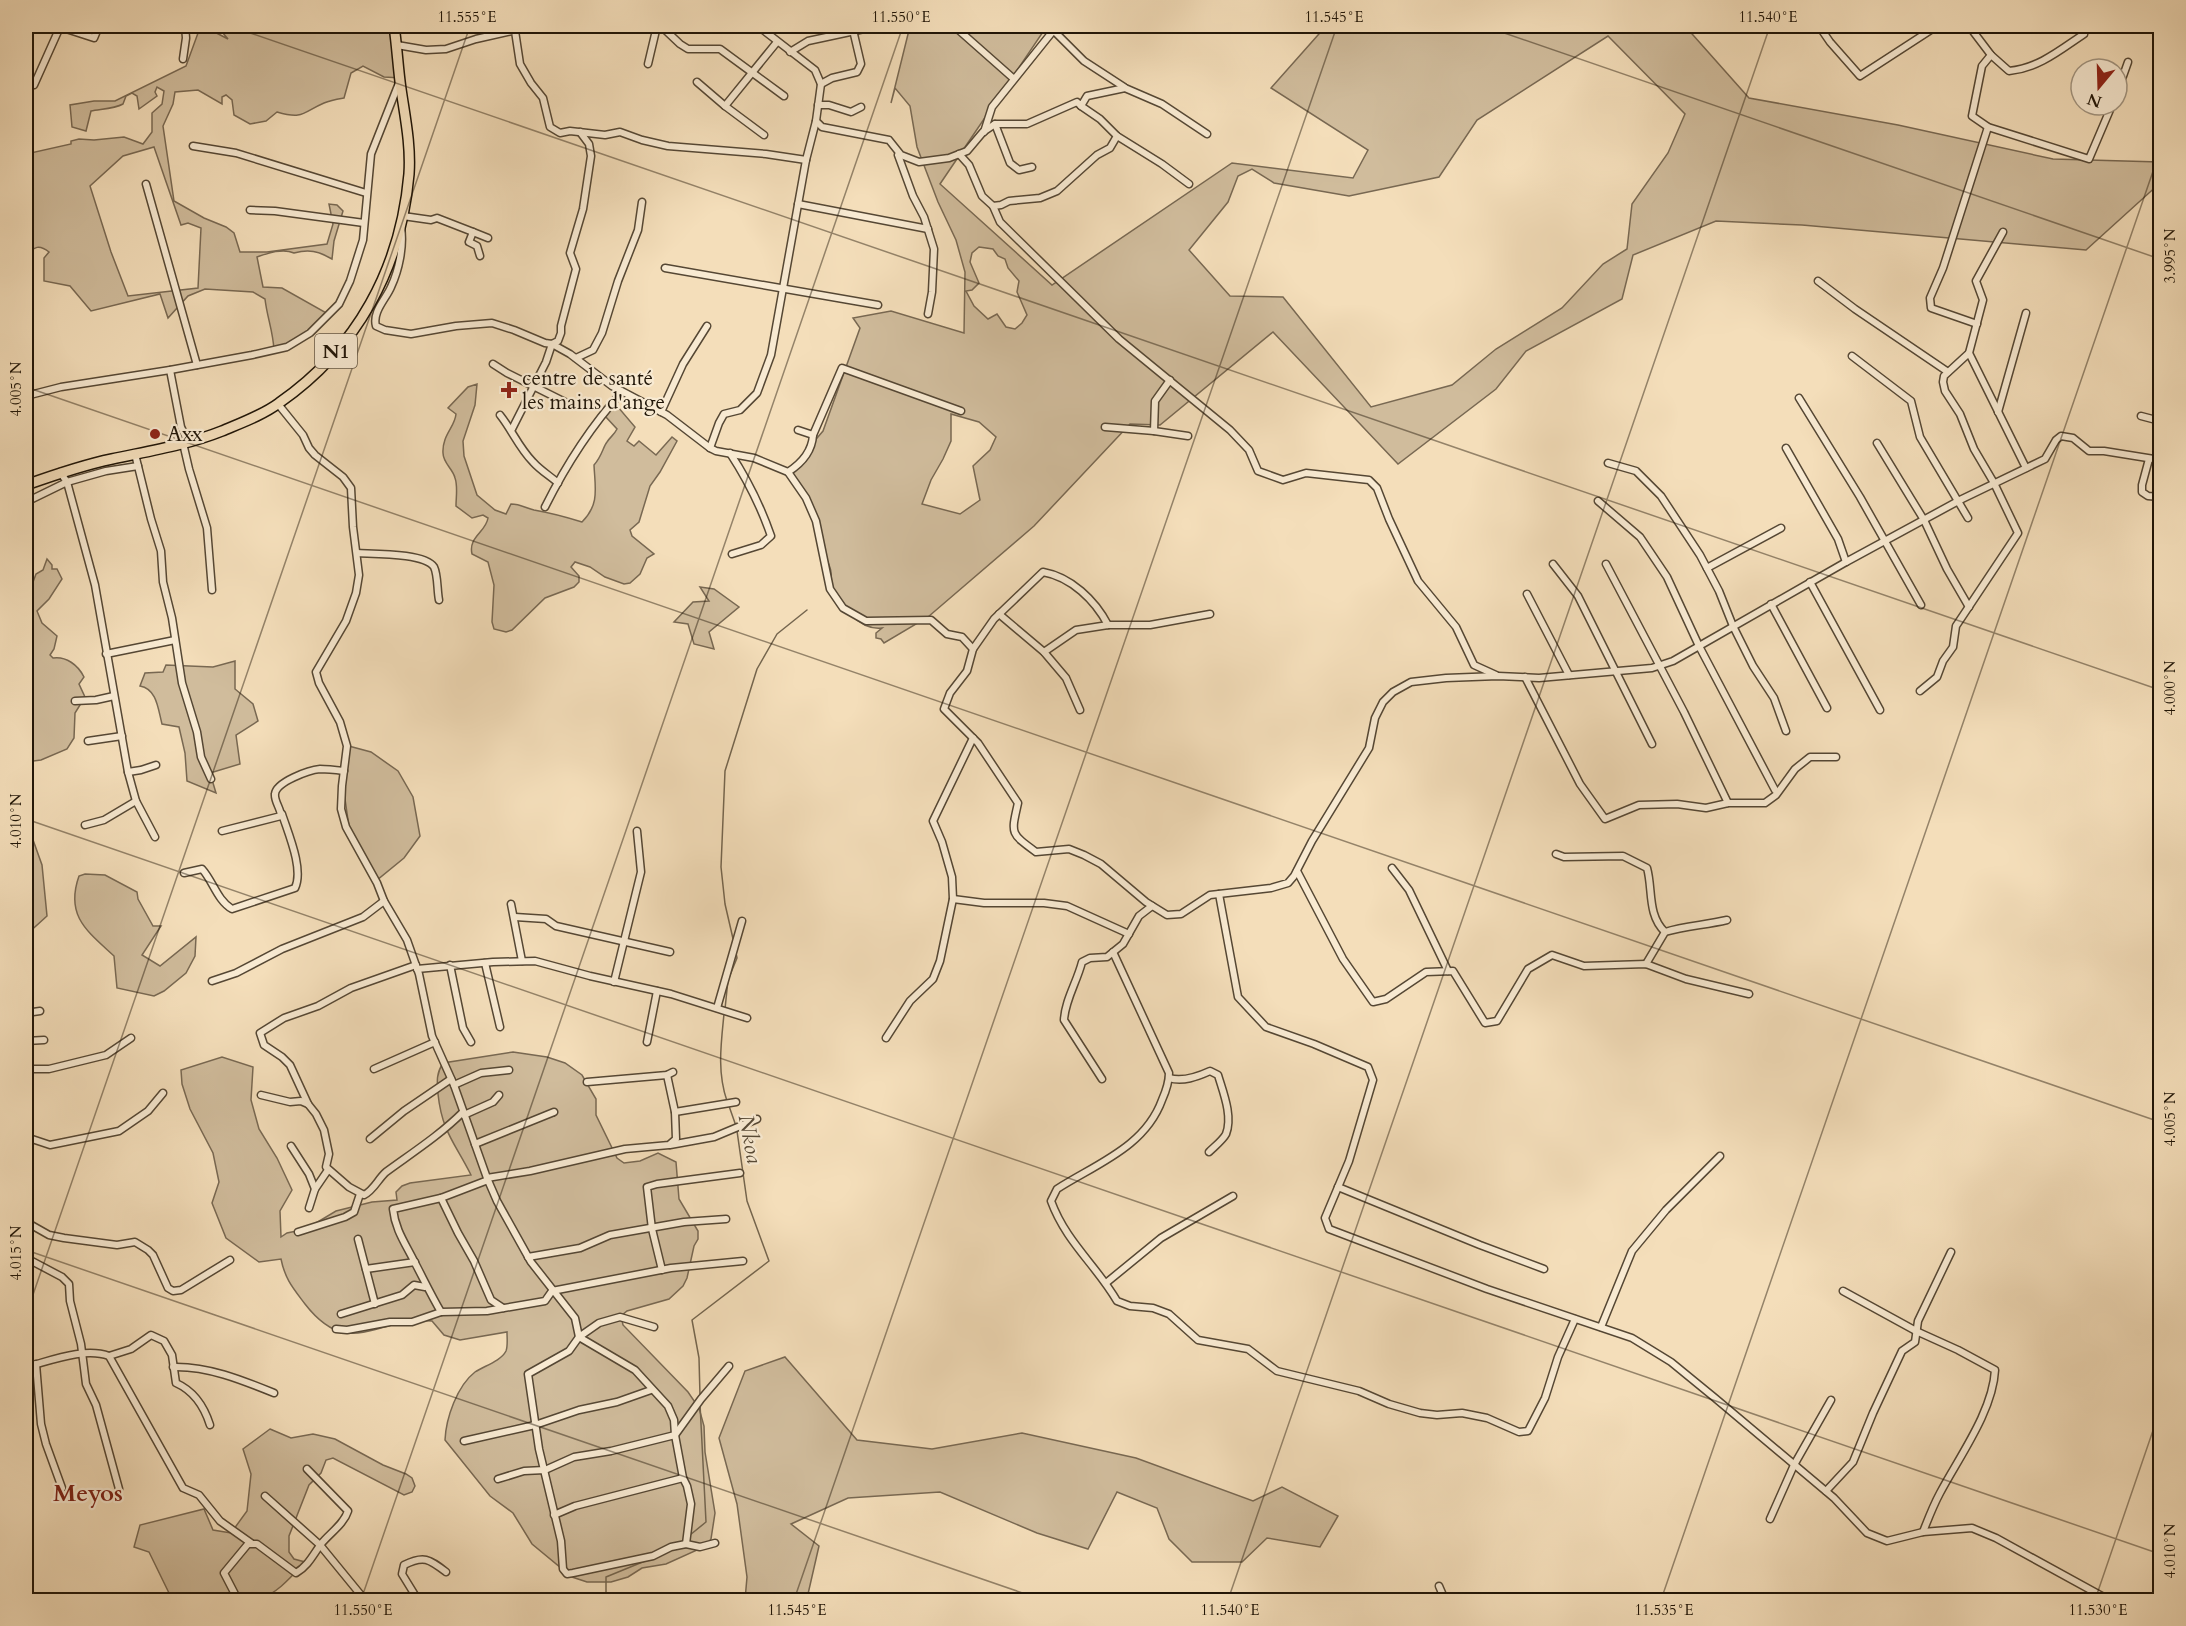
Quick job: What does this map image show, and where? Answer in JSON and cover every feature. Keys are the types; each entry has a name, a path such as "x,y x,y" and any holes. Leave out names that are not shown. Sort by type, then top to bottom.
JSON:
{"highway":[{"name":"N1","path":"26,485 60,472 220,432 278,404 319,370 358,324 374,300 391,261 402,220 409,172 409,137 394,26"}],"street":[{"path":"34,85 59,26 94,38 99,26"},
{"path":"183,59 185,26"},
{"path":"397,45 426,50 446,49 476,39 534,26"},
{"path":"648,64 659,26 688,49 720,49 784,96"},
{"path":"790,52 808,41 878,26"},
{"path":"954,26 1014,79"},
{"path":"1819,26 1860,76 1937,26"},
{"path":"1969,26 1991,55 2009,71 2025,70 2040,63 2084,34"},
{"path":"710,448 718,423 724,414 740,410 757,393 771,355 821,84 815,70 777,42 763,27"},
{"path":"983,132 992,107 1055,28 1084,61 1125,88 1162,104 1207,134"},
{"path":"821,84 832,78 857,72 861,64 853,30"},
{"path":"515,31 520,64 543,98 550,127 560,133 570,131 604,135 620,132 668,146 766,154 806,160"},
{"path":"725,106 777,42"},
{"path":"1991,55 1983,66 1972,116 1988,127 2089,159 2107,117"},
{"path":"26,396 287,346 310,333 339,304 350,281 363,240 371,154 400,80"},
{"path":"697,82 764,135"},
{"path":"1081,106 1087,96 1125,88"},
{"path":"895,149 901,155 918,162 949,158 967,151 983,132 995,124 1027,124 1077,102 1117,135 1189,184"},
{"path":"818,105 828,105 851,112 861,107"},
{"path":"816,121 822,127 835,131 889,140 895,149 934,249 932,292 928,314"},
{"path":"995,124 1010,163 1019,170 1032,167"},
{"path":"1977,324 1931,308 1930,298 1943,268 1988,127"},
{"path":"512,429 534,387 552,344 558,341 576,269 570,253 583,209 591,156 589,144 580,132"},
{"path":"993,206 1009,201 1040,198 1057,191 1097,155 1110,148 1117,135"},
{"path":"192,146 236,153 366,193"},
{"path":"959,154 969,165 982,196 993,206 1000,222 1119,339 1230,430 1249,450 1258,471 1283,480 1306,473 1369,480 1377,488 1418,581 1456,627 1474,665 1498,676"},
{"path":"146,184 197,365"},
{"path":"576,358 593,350 602,333 618,281 638,230 642,202"},
{"path":"798,204 928,229"},
{"path":"250,210 275,211 364,223"},
{"path":"488,238 437,218 402,220 403,239 395,276 375,315 376,326 385,330 411,334 456,326 492,323 552,344 576,358 622,392 661,412 710,448 763,461 788,472 806,498 816,521 830,589 843,608 866,621 890,622 915,619 931,621 947,634 962,637 973,649"},
{"path":"473,232 469,242 477,246 480,256"},
{"path":"1920,691 1937,677 1943,661 1953,647 1956,626 2018,533 1994,483 1974,449 1960,414 1945,390 1943,382 1944,376 1969,352 1983,300 1976,281 2003,232"},
{"path":"665,268 878,305"},
{"path":"1818,281 1948,372"},
{"path":"1998,413 2026,313"},
{"path":"661,412 683,364 707,326"},
{"path":"1969,352 2026,468"},
{"path":"1852,356 1911,401 1920,437 1968,518"},
{"path":"493,364 507,374 565,402"},
{"path":"788,472 808,455 813,435 842,368 961,411"},
{"path":"170,370 186,442 189,469 207,528 212,590"},
{"path":"1154,431 1155,401 1170,380"},
{"path":"545,507 584,439 622,392"},
{"path":"1799,398 1921,605"},
{"path":"278,404 303,435 315,455 343,477 351,487 359,575 356,593 346,621 316,672 319,683 339,722 347,746 341,809 346,827 407,940 417,967 435,1042 464,1113 487,1179 528,1257 575,1318 579,1337 635,1370 668,1406 674,1420 683,1478 691,1504 686,1544"},
{"path":"500,415 512,429 514,436 532,461 558,483"},
{"path":"2141,416 2160,421"},
{"path":"1105,427 1188,436"},
{"path":"798,430 813,435"},
{"path":"1108,625 1090,598 1073,585 1051,573 1043,572 999,614 973,649 967,671 950,693 944,709 973,738 1018,803 1012,826 1016,837 1036,852 1068,849 1084,855 1101,864 1152,906 1167,915 1181,914 1210,895 1271,888 1288,883 1369,748 1375,718 1383,702 1393,692 1412,682 1446,678 1569,675 1652,668 1673,661 1846,562 1994,483 2045,459 2056,440 2061,436 2073,438 2089,451 2104,451 2160,460"},
{"path":"1877,443 1924,520 1947,569 1970,607"},
{"path":"1786,448 1838,539 1846,562"},
{"path":"730,453 763,513 771,536 761,546 732,554"},
{"path":"135,454 161,551 163,582 176,640 182,683 197,732 201,757 211,778"},
{"path":"2149,459 2142,492 2148,496 2160,498"},
{"path":"1608,463 1636,471 1661,496 1707,568 1719,591 1732,626 1753,666 1774,698 1786,731"},
{"path":"26,502 67,482 106,471 138,466"},
{"path":"60,472 67,482 95,585 128,772 136,801 154,837"},
{"path":"1598,501 1640,537 1667,577 1699,646 1775,790"},
{"path":"1707,568 1781,528"},
{"path":"357,553 412,557 429,561 435,569 439,600"},
{"path":"1553,564 1578,596 1652,744"},
{"path":"1606,564 1660,665 1728,803"},
{"path":"1810,582 1880,710"},
{"path":"1527,594 1569,675"},
{"path":"1771,604 1827,708"},
{"path":"999,614 1044,652 1066,678 1080,710"},
{"path":"1044,652 1076,630 1108,625 1150,626 1210,614"},
{"path":"106,654 176,640"},
{"path":"1525,677 1580,784 1605,819 1639,805 1677,804 1706,808 1728,803 1765,803 1776,795 1795,769 1810,757 1836,757"},
{"path":"75,701 114,696"},
{"path":"88,741 122,736"},
{"path":"886,1038 910,1002 933,980 940,961 954,899 952,877 933,821 973,738"},
{"path":"128,772 156,765"},
{"path":"184,873 202,869 227,907 232,909 295,888 299,880 296,864 275,795 276,789 304,773 320,769 344,771"},
{"path":"85,825 104,820 136,801"},
{"path":"222,831 275,819 282,814"},
{"path":"614,982 642,872 637,831"},
{"path":"1556,854 1564,857 1623,856 1647,868 1651,903 1657,924 1665,932"},
{"path":"1392,868 1409,890 1448,971"},
{"path":"1297,871 1343,958 1373,1002 1386,999 1426,972 1453,971 1485,1023 1497,1021 1528,969 1552,955 1584,966 1646,964 1686,979 1749,994"},
{"path":"1219,894 1238,997 1266,1027 1368,1067 1373,1080 1349,1161 1325,1218 1329,1229 1487,1289 1632,1338 1671,1362 1826,1491 1867,1533 1887,1541 1923,1532 1972,1528 1996,1538 2109,1600"},
{"path":"954,899 984,903 1044,903 1067,906 1129,934"},
{"path":"213,981 236,974 282,949 363,917 384,901"},
{"path":"511,904 522,961"},
{"path":"1102,1079 1064,1020 1065,1009 1082,962 1090,958 1107,957 1123,944 1139,916 1152,906"},
{"path":"515,917 546,919 556,926 670,952"},
{"path":"1646,964 1665,932 1727,920"},
{"path":"717,1008 742,921"},
{"path":"1113,952 1169,1073 1169,1078 1157,1116 1130,1146 1057,1189 1051,1201 1056,1216 1077,1250 1106,1282 1116,1301 1130,1306 1153,1308 1169,1314 1198,1340 1248,1349 1277,1371 1359,1391 1389,1404 1420,1413 1437,1415 1462,1413 1486,1418 1519,1432 1528,1431 1545,1398 1558,1357 1575,1319"},
{"path":"499,1095 493,1102 464,1113 384,1174 367,1194 360,1194 326,1167 329,1154 324,1130 308,1104 290,1065 264,1046 260,1033 284,1018 318,1006 351,988 417,967 522,961 535,961 657,991 747,1018"},
{"path":"485,963 500,1027"},
{"path":"450,966 463,1028 471,1042"},
{"path":"647,1042 657,991"},
{"path":"26,1013 40,1011"},
{"path":"26,1069 58,1067 106,1055 131,1038"},
{"path":"26,1041 44,1040"},
{"path":"374,1069 435,1042"},
{"path":"370,1138 404,1111 452,1082 481,1073 509,1070"},
{"path":"1169,1078 1177,1080 1198,1077 1210,1071 1218,1075 1226,1104 1228,1123 1226,1136 1209,1152"},
{"path":"586,1082 670,1074 675,1112 675,1139 669,1145"},
{"path":"26,1137 50,1145 119,1131 148,1111 163,1093"},
{"path":"261,1095 308,1104"},
{"path":"675,1112 736,1102"},
{"path":"475,1144 554,1112"},
{"path":"441,1312 395,1225 393,1209 441,1198 487,1179 625,1149 669,1145 714,1137 757,1119"},
{"path":"291,1146 309,1174 315,1189"},
{"path":"1601,1327 1632,1251 1666,1210 1720,1156"},
{"path":"309,1208 315,1189 328,1170"},
{"path":"662,1270 652,1229 647,1187 740,1173"},
{"path":"1338,1187 1544,1269"},
{"path":"298,1232 354,1212 360,1194"},
{"path":"1106,1282 1161,1238 1233,1196"},
{"path":"441,1198 474,1260 491,1300 504,1308"},
{"path":"528,1257 580,1248 610,1235 684,1222 726,1219"},
{"path":"26,1222 50,1235 64,1238 117,1245 135,1242 153,1256 168,1288 173,1291 181,1290 230,1260"},
{"path":"358,1239 375,1304"},
{"path":"1826,1491 1853,1462 1902,1351 1915,1342 1918,1321 1951,1252"},
{"path":"26,1258 62,1276 69,1284 70,1301 86,1384 96,1405 119,1489"},
{"path":"336,1329 347,1330 390,1322 412,1322 441,1312 487,1311 545,1301 552,1291 662,1270 743,1261"},
{"path":"366,1269 415,1262"},
{"path":"341,1314 402,1295 414,1285 426,1287"},
{"path":"1843,1291 1916,1331 1995,1370 1994,1385 1980,1420 1938,1496 1923,1532"},
{"path":"654,1327 620,1317 599,1323 579,1337 569,1351 528,1374 538,1449 561,1541 562,1569 567,1574 653,1556 671,1547 686,1544 700,1547 715,1543"},
{"path":"26,1367 82,1354 109,1356 131,1349 151,1335 164,1341 172,1355 176,1383 188,1389 205,1411 210,1425"},
{"path":"109,1356 183,1488 199,1495 220,1521 251,1543 257,1544 296,1573 314,1557 320,1545 346,1518 348,1510 307,1469"},
{"path":"36,1364 41,1424 62,1488"},
{"path":"498,1479 524,1472 545,1470 574,1457 611,1451 675,1435 700,1399 729,1366"},
{"path":"174,1368 189,1367 223,1374 274,1393"},
{"path":"464,1441 535,1425 651,1390"},
{"path":"1770,1519 1794,1465 1831,1400"},
{"path":"554,1515 575,1506 683,1478"},
{"path":"265,1496 320,1545 365,1600"},
{"path":"238,1600 224,1574 251,1543"},
{"path":"418,1600 402,1574 404,1565 424,1558 446,1572"},
{"path":"1439,1586 1445,1600"}],"shaded area":[{"path":"203,26 228,39 217,26 394,26 401,78 384,77 363,66 351,73 344,98 327,102 303,114 277,112 266,121 250,124 234,115 232,100 226,95 222,97 222,104 198,90 175,92 173,104 163,126 174,201 234,233 240,252 267,252 327,244 333,224 329,204 337,205 343,211 334,241 332,259 309,251 294,253 280,251 257,257 263,287 282,288 330,315 296,339 274,350 265,299 253,292 205,289 188,296 168,318 160,294 91,311 70,286 44,281 44,258 49,252 37,247 26,254 26,154 71,144 71,141 79,139 124,137 143,144 152,132 152,113 162,104 164,91 157,87 155,92 157,96 139,109 137,96 132,93 126,96 123,104 119,106 91,111 86,131 72,127 70,105 94,101 115,101 186,66 198,33","holes":["154,147 181,225 188,223 201,228 198,288 128,296 90,186 123,156"]},
{"path":"910,26 1047,26 940,184 1052,285 1232,163 1353,178 1368,150 1271,88 1326,26 1685,26 1749,98 1898,125 2053,159 2160,162 2160,183 2086,250 1802,225 1716,221 1633,255 1622,299 1526,351 1496,389 1398,464 1273,332 1160,425 1130,424 1034,526 928,617 884,643 881,639 876,638 876,633 882,628 865,625 850,614 834,591 830,567 820,546 823,538 808,497 787,473 823,431 860,328 853,318 891,311 964,333 965,272 956,240 938,202 917,147 910,106 895,88 891,103","holes":["1608,36 1685,114 1668,153 1632,204 1627,249 1603,264 1562,308 1496,349 1452,385 1371,407 1283,297 1230,296 1189,250 1228,202 1238,176 1252,169 1274,183 1349,196 1439,177 1477,120","979,247 993,249 998,256 1005,259 1008,268 1019,281 1017,292 1027,315 1015,329 1006,327 997,314 988,319 974,306 966,291 972,290 979,283 970,262 972,253","951,414 979,422 996,437 990,450 973,466 980,500 960,514 922,504 931,480 951,441"]},
{"path":"477,384 475,405 463,441 464,456 477,495 495,510 506,514 511,504 514,504 582,522 592,509 594,502 594,465 617,429 605,416 607,410 618,407 635,427 627,441 634,446 639,441 656,455 672,437 677,441 650,486 639,522 630,530 632,536 654,554 647,558 640,574 630,583 624,584 605,577 590,567 575,562 571,567 579,576 579,582 574,587 545,598 512,630 506,632 494,629 492,622 494,585 488,562 472,554 471,548 488,518 483,515 472,518 456,506 456,481 443,453 444,441 456,414 448,408 468,387"},
{"path":"47,559 52,569 57,569 62,579 49,599 37,611 42,623 57,636 50,655 53,658 71,662 78,669 84,677 79,684 85,697 75,713 74,738 67,749 41,760 26,762 26,580 33,582 36,574 43,570"},
{"path":"700,587 714,589 739,607 709,632 714,649 694,644 688,624 674,622 693,602 709,601"},
{"path":"235,661 235,689 253,704 258,721 236,735 240,764 210,773 216,793 187,781 185,753 179,727 162,724 153,695 140,686 145,673 163,672 166,665 213,667"},
{"path":"345,745 371,752 398,771 413,797 420,836 404,858 377,880 349,827 343,785"},
{"path":"26,787 31,808 32,837 42,865 47,916 26,935"},
{"path":"105,875 137,892 138,899 153,926 161,926 142,955 160,966 196,937 195,956 186,973 154,996 117,988 114,956 87,930 77,912 75,890 79,876"},
{"path":"513,1052 547,1057 565,1063 582,1075 596,1099 596,1115 617,1158 624,1163 640,1161 658,1153 676,1162 679,1199 698,1231 698,1239 683,1286 669,1299 627,1311 621,1316 623,1325 688,1392 699,1408 704,1426 705,1452 715,1513 711,1539 706,1546 666,1564 642,1568 628,1577 611,1582 587,1582 572,1577 532,1544 513,1513 490,1496 445,1440 450,1413 463,1385 475,1372 504,1355 507,1347 507,1332 460,1340 444,1335 432,1321 413,1321 351,1333 336,1330 321,1321 293,1288 281,1259 259,1262 226,1238 212,1203 219,1182 213,1153 190,1109 182,1084 181,1070 222,1057 253,1067 251,1100 259,1129 277,1158 292,1190 280,1211 281,1237 287,1233 306,1229 336,1211 372,1202 397,1200 396,1192 402,1186 410,1183 471,1175 446,1128 440,1107 439,1071 443,1063"},
{"path":"785,1357 857,1440 932,1449 1022,1433 1136,1458 1253,1501 1282,1487 1338,1516 1320,1547 1267,1538 1242,1562 1192,1562 1169,1539 1157,1508 1117,1492 1088,1549 1037,1533 940,1492 848,1498 791,1524 819,1546 808,1594 801,1600 745,1600 747,1577 737,1504 719,1438 745,1371"},
{"path":"270,1429 291,1438 313,1434 335,1439 383,1465 406,1474 412,1478 415,1486 412,1492 404,1495 333,1458 326,1460 321,1473 309,1485 289,1536 289,1552 294,1559 305,1562 284,1584 258,1600 177,1600 170,1595 149,1552 134,1547 140,1525 204,1509 213,1530 231,1533 247,1511 251,1474 243,1449"}],"waterway":[{"name":"Nkoa","path":"734,943 725,904 721,867 725,771 757,669 777,634 807,610"},
{"name":"Nkoa","path":"725,1009 728,980 737,958 736,953"},
{"name":"Nkoa","path":"724,1014 721,1069 727,1101"},
{"name":"Nkoa","path":"729,1106 736,1126"},
{"name":"Nkoa","path":"700,1396 699,1358 692,1320 769,1261 747,1201 737,1131"},
{"name":"Nkoa","path":"690,1535 706,1522 700,1404"},
{"name":"Nkoa","path":"606,1600 606,1577 645,1561"}],"place":[{"name":"centre de santé les mains d'ange","path":"509,390"},
{"name":"Axx","path":"155,434"}],"district":[{"name":"Meyos","path":"88,1493"}]}
